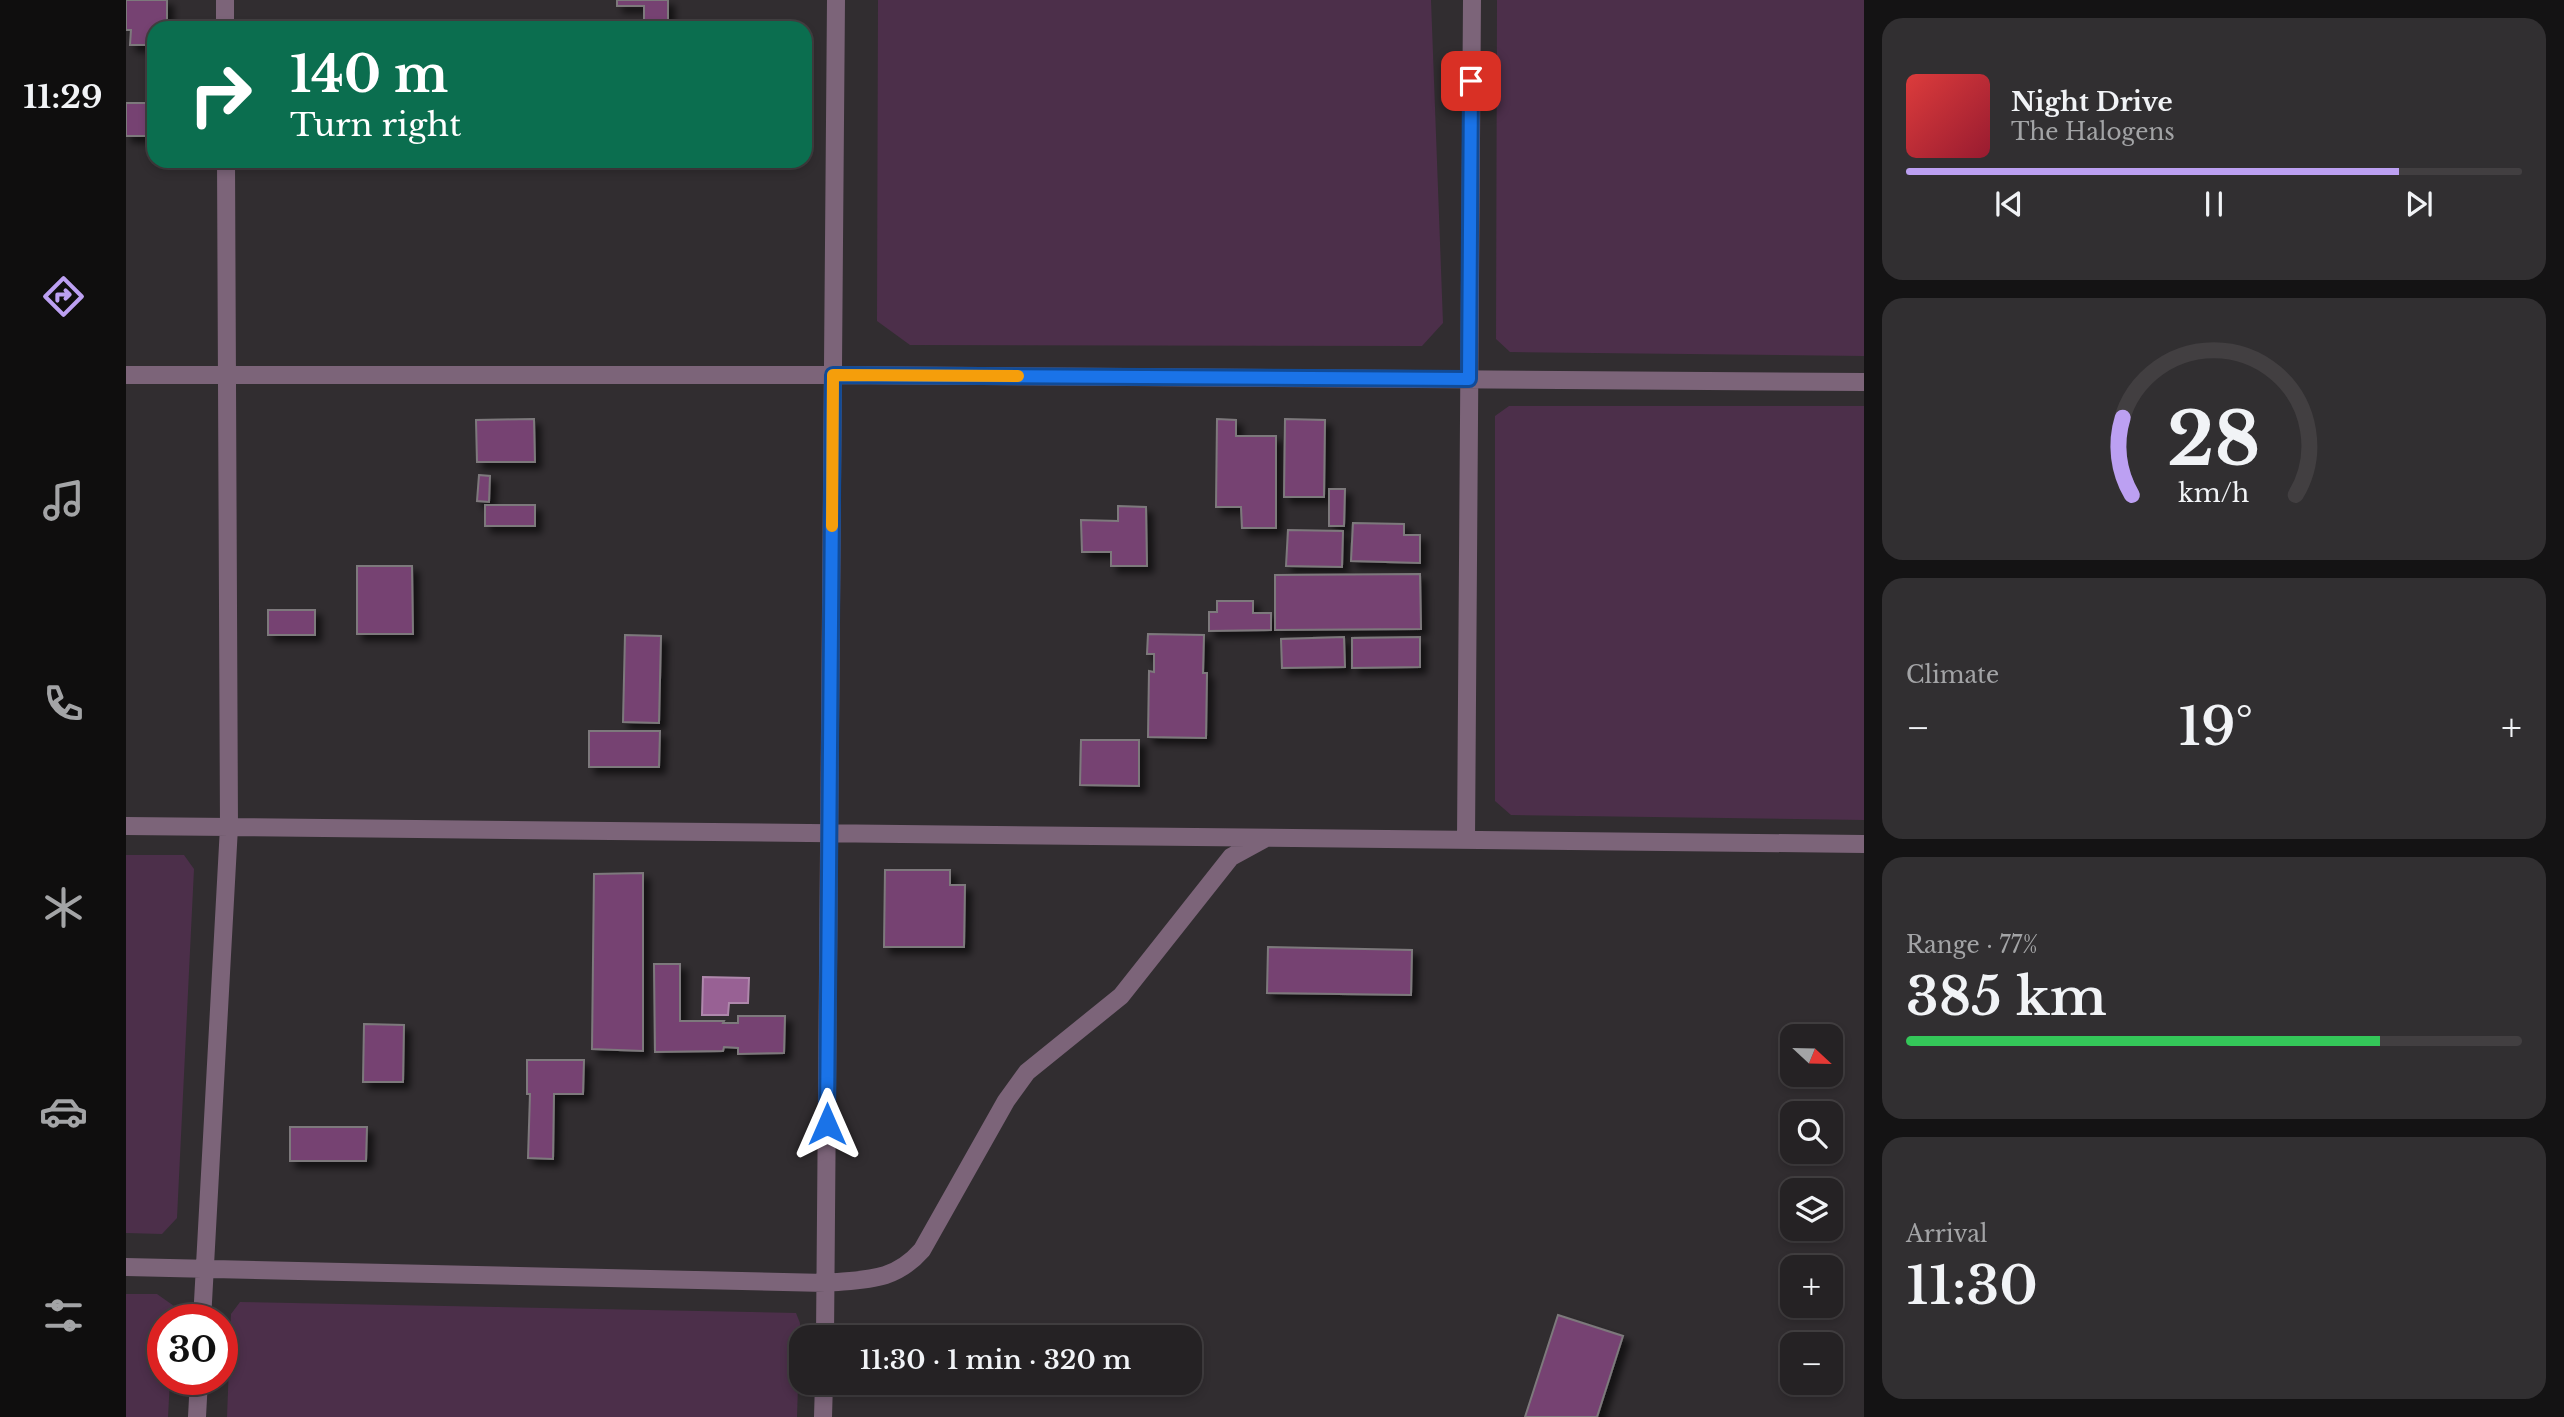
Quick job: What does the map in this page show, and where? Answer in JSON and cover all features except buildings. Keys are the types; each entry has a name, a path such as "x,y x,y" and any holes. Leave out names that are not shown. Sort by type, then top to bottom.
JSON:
{"street":[{"path":"225,0 225,21"},
{"path":"825,1325 836,0"},
{"path":"1466,840 1472,0"},
{"path":"203,1304 229,827 226,168"},
{"path":"126,375 833,375 1864,382"},
{"path":"126,826 1864,844"},
{"path":"126,1267 826,1283 882,1277 909,1266 935,1230 1006,1101 1027,1072 1121,996 1231,856 1267,837"},
{"path":"197,1417 198,1395"},
{"path":"823,1417 824,1395"}],"shaded area":[{"path":"878,0 1431,0 1443,323 1422,346 910,345 877,321"},
{"path":"1497,0 1864,0 1864,356 1510,352 1496,339"},
{"path":"1509,406 1864,406 1864,820 1511,815 1495,801 1495,416"},
{"path":"126,855 184,855 194,869 177,1218 162,1234 126,1233"},
{"path":"703,977 749,978 748,1003 729,1003 728,1015 702,1015"},
{"path":"126,1294 157,1294 171,1304 147,1304 147,1395 169,1395 168,1417 126,1417"},
{"path":"240,1302 796,1313 800,1325 789,1325 789,1395 798,1395 797,1417 227,1417 228,1395 238,1395"}],"slow traffic":[{"path":"832,526 833,375 1018,376"}],"route":[{"path":"827,1124 833,375 1469,379 1471,81"}]}
